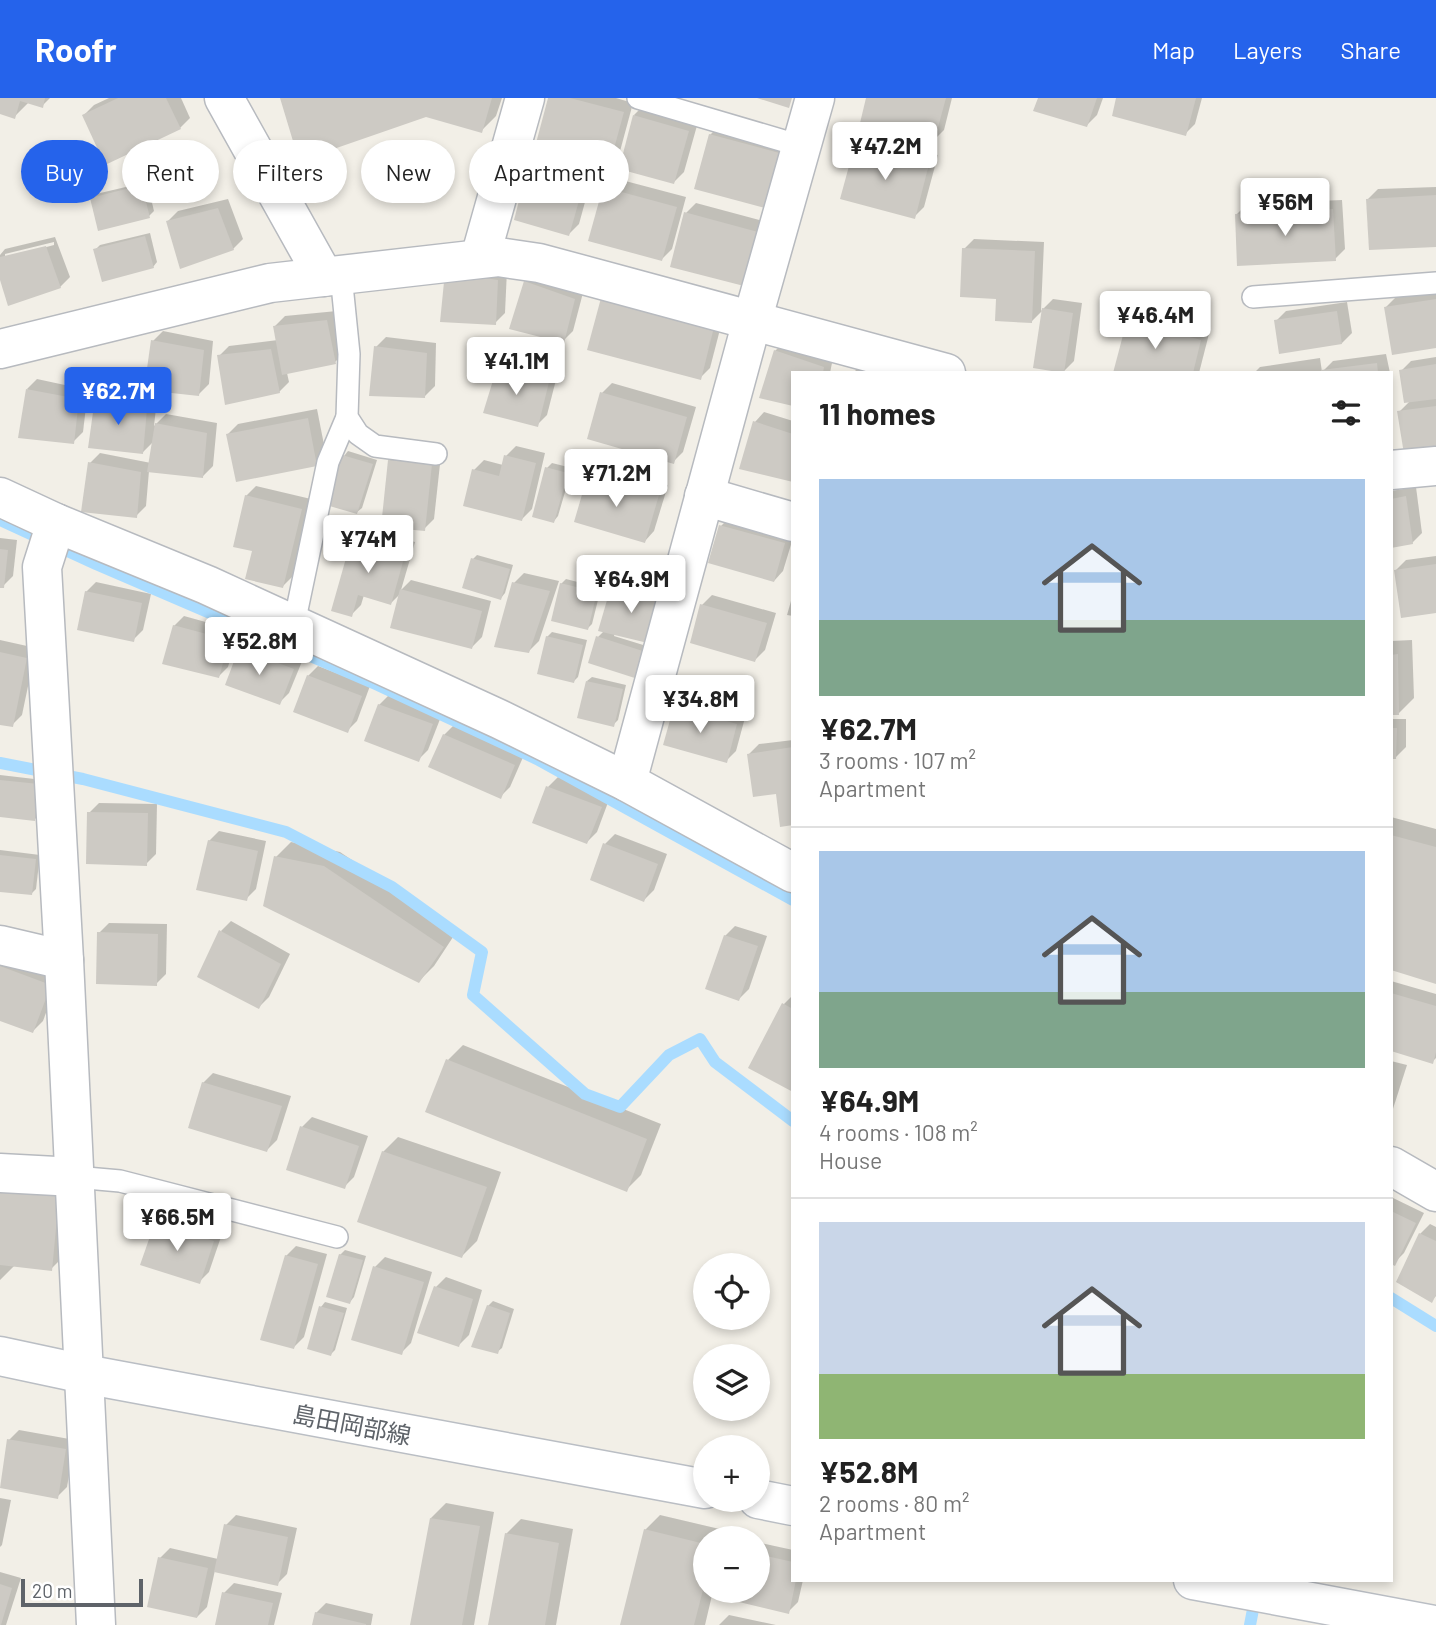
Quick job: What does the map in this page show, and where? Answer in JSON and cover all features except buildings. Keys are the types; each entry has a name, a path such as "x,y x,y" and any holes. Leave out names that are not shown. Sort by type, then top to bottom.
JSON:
{"street":[{"path":"224,98 333,276"},
{"path":"480,258 525,98"},
{"path":"627,782 815,98"},
{"path":"0,349 270,283 498,257 539,263 939,371"},
{"path":"1393,470 1436,466"},
{"path":"704,496 791,521"},
{"path":"0,497 207,585 499,719 785,862"},
{"path":"56,523 42,567 96,1625"},
{"path":"0,945 64,960"},
{"path":"1393,1167 1436,1192"},
{"path":"0,1173 75,1177"},
{"name":"島田岡部線","path":"0,1356 84,1374 693,1487"},
{"path":"770,1501 791,1506"},
{"path":"1204,1582 1434,1625"}],"lane":[{"path":"638,98 801,146"},
{"path":"293,624 328,462 347,416 349,354 333,276"},
{"path":"1253,297 1436,283"},
{"path":"347,416 358,434 375,446 436,454"},
{"path":"75,1177 120,1181 337,1237"}],"waterway":[{"path":"0,520 378,685 537,759 791,899"},
{"path":"0,763 83,779 286,832 392,887 482,952 473,995 585,1094 620,1107 669,1055 700,1039 715,1062 791,1119"},
{"path":"1393,1299 1436,1326"},
{"path":"1250,1625 1256,1594"}]}
